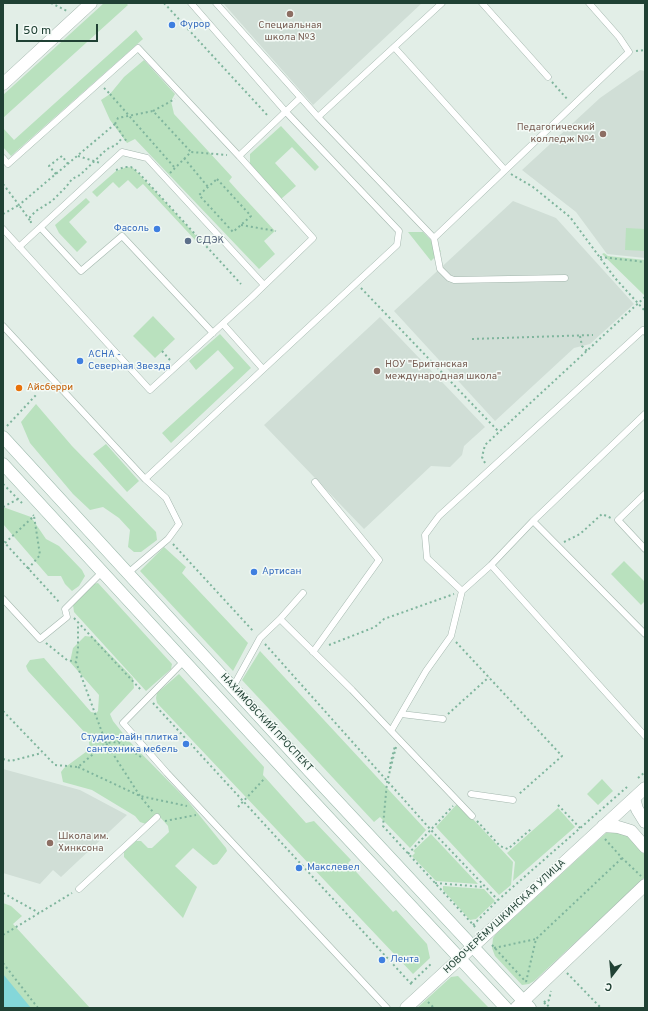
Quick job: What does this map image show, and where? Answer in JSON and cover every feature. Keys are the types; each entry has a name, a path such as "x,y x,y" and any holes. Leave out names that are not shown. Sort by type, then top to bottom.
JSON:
{"main road":[{"path":"3,84 91,3"},
{"name":"НАХИМОВСКИЙ ПРОСПЕКТ","path":"5,431 128,573 473,946 524,1006"},
{"name":"НАХИМОВСКИЙ ПРОСПЕКТ","path":"3,464 506,1008"},
{"name":"НОВОЧЕРЁМУШКИНСКАЯ УЛИЦА","path":"406,1008 473,946 603,831 645,788"},
{"path":"634,798 637,809 645,822"},
{"path":"603,831 618,827 631,832 645,847"},
{"path":"524,1006 644,883"}],"lane":[{"path":"145,478 397,245 399,231 286,112 191,3"},
{"path":"216,3 300,98 434,238 440,269 449,278 454,280 566,278"},
{"path":"318,117 442,3"},
{"path":"482,3 548,77"},
{"path":"434,238 629,52 619,37 589,3"},
{"path":"394,47 505,170"},
{"path":"3,158 8,164 138,48 313,238 177,367 150,390 3,229"},
{"path":"239,156 300,98"},
{"path":"19,247 122,152 147,158 264,285"},
{"path":"41,228 81,271 122,236 213,333"},
{"path":"223,324 263,369"},
{"path":"3,326 145,478 166,498 179,524 168,539 128,573"},
{"path":"462,591 427,558 425,535 434,522 643,330 645,332"},
{"path":"391,731 426,671 451,636 462,591 492,565 534,521 645,414"},
{"path":"313,652 379,560 315,482"},
{"path":"645,494 618,520 645,549"},
{"path":"534,521 645,634"},
{"path":"492,565 645,736"},
{"path":"3,599 40,639 67,617 66,609 102,572"},
{"path":"233,687 260,638 304,593"},
{"path":"280,619 398,738 472,816"},
{"path":"184,661 123,723 167,773 387,1008"},
{"path":"401,714 443,719"},
{"path":"471,794 513,800"},
{"path":"79,890 159,819"}],"path":[{"path":"51,3 76,16"},
{"path":"164,3 269,118"},
{"path":"548,77 573,105"},
{"path":"110,94 175,168"},
{"path":"3,214 19,205 78,156 115,124 118,118 153,110 172,102"},
{"path":"153,110 191,152 239,156"},
{"path":"115,124 127,142"},
{"path":"3,184 31,222 30,217 36,211 52,200 107,149 116,146 123,137"},
{"path":"165,178 191,152"},
{"path":"56,174 50,166 62,156 68,164"},
{"path":"78,156 94,160 106,168"},
{"path":"184,158 208,187"},
{"path":"113,173 116,170 125,167 131,167 138,172 241,284"},
{"path":"505,170 533,187 570,217 615,278 645,311"},
{"path":"217,179 251,216 241,225 233,232 199,195 217,179"},
{"path":"241,225 276,231"},
{"path":"600,257 645,262"},
{"path":"356,283 499,432"},
{"path":"482,457 485,445 645,297"},
{"path":"472,338 593,335"},
{"path":"580,336 582,346 587,351"},
{"path":"162,351 177,367"},
{"path":"5,431 36,394"},
{"path":"3,484 24,505"},
{"path":"3,507 18,499"},
{"path":"28,569 40,555 34,516 29,510"},
{"path":"557,546 580,534 602,514 618,520"},
{"path":"34,516 4,542 415,988"},
{"path":"168,539 260,638 387,782 498,900"},
{"path":"313,652 376,627 384,619 462,591"},
{"path":"78,623 78,648 76,662 106,743 140,796 159,819 204,811"},
{"path":"451,636 562,756 513,800"},
{"path":"40,639 67,660 76,662"},
{"path":"443,719 489,678"},
{"path":"3,711 55,765 78,767 140,796 204,811"},
{"path":"398,738 390,765 387,782 383,826 478,930"},
{"path":"78,767 106,743 118,742"},
{"path":"3,759 10,761 43,753"},
{"path":"634,782 645,772"},
{"path":"238,807 265,778"},
{"path":"473,925 498,900 630,786"},
{"path":"408,854 458,801"},
{"path":"558,805 580,828"},
{"path":"472,816 500,846 508,849 531,829"},
{"path":"603,831 622,858 642,877 644,883"},
{"path":"494,948 536,939 622,858"},
{"path":"435,883 485,887"},
{"path":"3,935 79,890"},
{"path":"3,893 39,914"},
{"path":"526,982 536,939"},
{"path":"492,945 529,985"},
{"path":"3,963 38,1008"},
{"path":"411,983 432,963"},
{"path":"567,972 601,1008"},
{"path":"426,999 434,1008"},
{"path":"549,1000 545,1003 550,1008"}],"shaded area":[{"path":"223,3 422,3 313,105"},
{"name":"Педагогический колледж №4","path":"640,70 645,71 645,258 607,254 576,212 522,170 600,98"},
{"path":"513,201 556,218 634,304 590,344 574,348 495,421 394,311"},
{"name":"НОУ \"Британская международная школа\"","path":"380,317 485,427 464,446 462,455 450,467 431,466 364,529 264,425"},
{"name":"Школа им. Хинксона","path":"3,769 80,790 127,815 61,877 53,870 40,884 3,873"}],"green space":[{"path":"104,3 126,3 128,5 3,118 3,95"},
{"path":"136,30 143,39 11,156 3,147 3,128 14,140"},
{"path":"144,60 175,94 171,101 174,114 232,177 229,181 275,231 264,241 275,254 259,269 135,139 127,143 110,120 101,100 110,94 124,77"},
{"path":"281,126 319,167 315,171 292,147 275,163 296,186 281,199 250,164 250,154"},
{"path":"127,167 133,168 136,171 200,240 197,242 143,184 137,189 128,180 119,188 113,182 97,197 92,192 116,171"},
{"path":"86,198 90,202 69,222 87,242 77,252 59,233 55,225"},
{"path":"626,228 645,229 645,251 625,250"},
{"path":"408,232 423,232 441,251 431,261"},
{"path":"604,253 608,256 645,260 645,296 602,254"},
{"path":"153,316 175,339 155,358 133,336"},
{"path":"220,334 251,368 171,443 162,433 234,368 218,350 196,370 189,361"},
{"path":"36,404 72,446 156,532 157,540 141,552 134,552 128,547 130,530 119,518 103,507 90,510 73,494 30,443 21,422"},
{"path":"106,444 139,481 127,492 93,454"},
{"path":"3,507 31,517 46,539 59,546 82,570 85,576 79,586 72,591 65,584 61,576 48,576 3,524"},
{"path":"164,547 186,567 182,573 248,643 233,671 140,571"},
{"path":"624,561 645,582 645,601 641,605 611,574"},
{"path":"98,583 172,664 171,669 146,691 74,612 73,605 93,584"},
{"path":"85,636 93,637 133,678 134,688 110,714 113,721 129,741 187,800 226,848 227,851 217,864 213,865 193,848 175,866 197,887 183,918 124,857 124,852 136,841 141,841 148,848 152,848 169,832 168,826 160,817 154,817 146,824 140,822 135,816 92,790 63,782 61,772 64,768 90,749 88,736 28,671 26,666 30,660 44,658 91,712 96,713 98,711 99,695 70,662 73,648"},
{"path":"260,651 426,830 410,848 380,817 374,822 242,680"},
{"path":"179,674 264,767 263,775 306,823 314,821 351,860 348,863 393,912 396,910 427,944 430,958 413,974 157,703 157,693"},
{"path":"602,779 613,791 598,805 587,794"},
{"path":"458,803 513,862 511,885 499,895 436,827"},
{"path":"558,808 575,827 513,881 515,862 507,853"},
{"path":"607,832 615,832 630,837 645,855 645,877 534,981 529,984 522,985 495,956 492,948 493,938"},
{"path":"431,834 478,884 436,881 412,856 415,853 413,851"},
{"path":"443,886 484,889 495,901 476,919 470,920 443,890"},
{"path":"3,903 11,906 22,916 13,924 90,1008 3,1008"},
{"path":"458,976 489,1008 417,1008 451,977"}],"water":[{"path":"3,974 31,1008 3,1008"}],"place":[{"name":"Специальная школа №3","path":"290,14"},
{"name":"Фурор","path":"172,25"},
{"name":"Педагогический колледж №4","path":"603,134"},
{"name":"Фасоль","path":"157,229"},
{"name":"СДЭК","path":"188,241"},
{"name":"АСНА - Северная Звезда","path":"80,361"},
{"name":"НОУ \"Британская международная школа\"","path":"377,371"},
{"name":"Айсберри","path":"19,388"},
{"name":"Артисан","path":"254,572"},
{"name":"Студио-лайн плитка сантехника мебель","path":"186,744"},
{"name":"Школа им. Хинксона","path":"50,843"},
{"name":"Макслевел","path":"299,868"},
{"name":"Лента","path":"382,960"}]}
